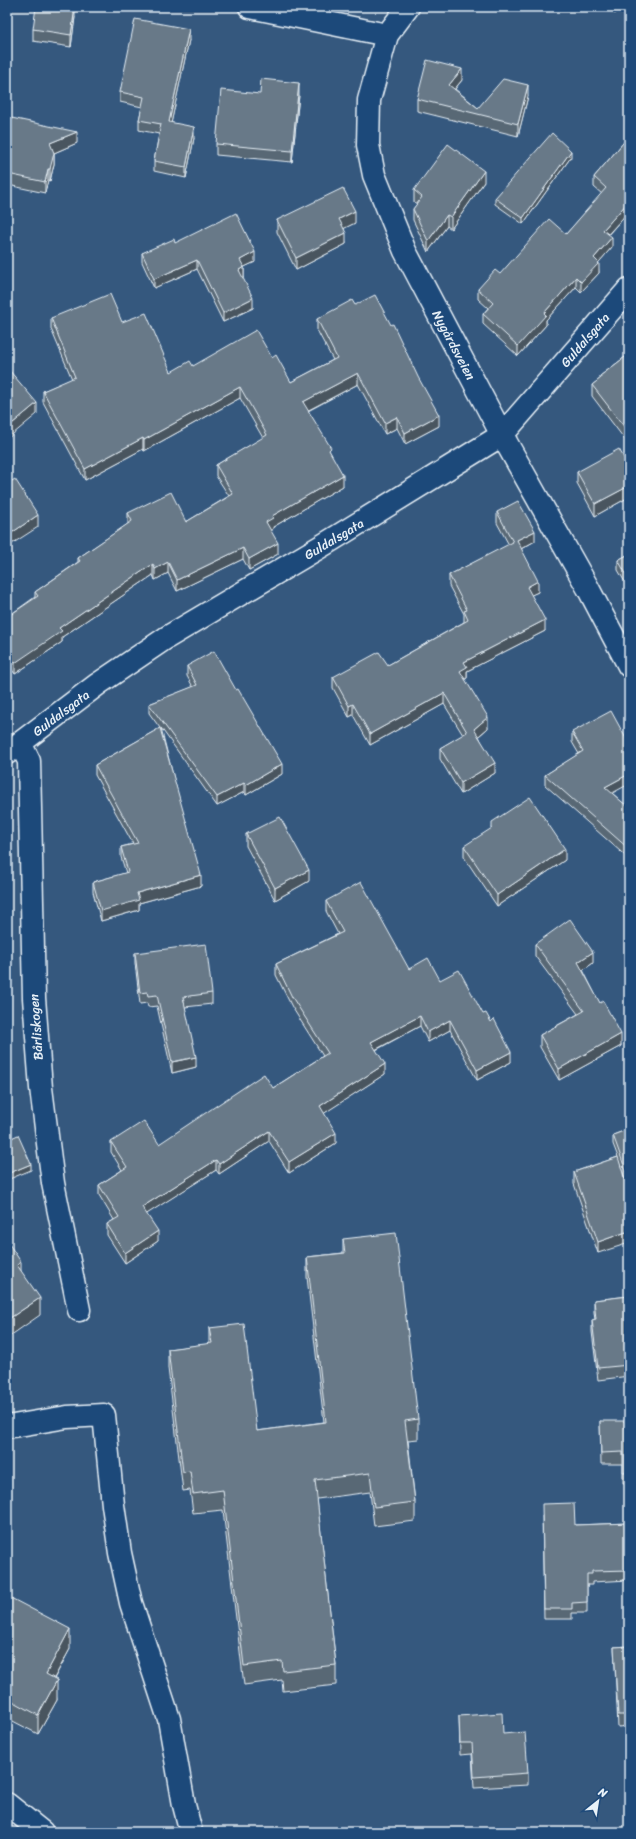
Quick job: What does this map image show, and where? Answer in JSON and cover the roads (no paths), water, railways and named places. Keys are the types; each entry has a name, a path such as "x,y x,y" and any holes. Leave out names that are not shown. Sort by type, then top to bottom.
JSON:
{"street":[{"path":"250,7 386,35"},
{"name":"Nygårdsveien","path":"408,7 386,35 369,100 368,145 374,175 405,251 502,436 588,588 629,666"},
{"name":"Guldalsgata","path":"14,748 98,684 166,638 325,544 502,436 629,289"},
{"name":"Bårliskogen","path":"14,748 29,761 34,998 41,1088 53,1182 79,1310"},
{"path":"7,1427 67,1417 104,1415 112,1505 126,1582 144,1646 169,1719 184,1805 191,1832"},
{"path":"7,1804 42,1832"}]}
